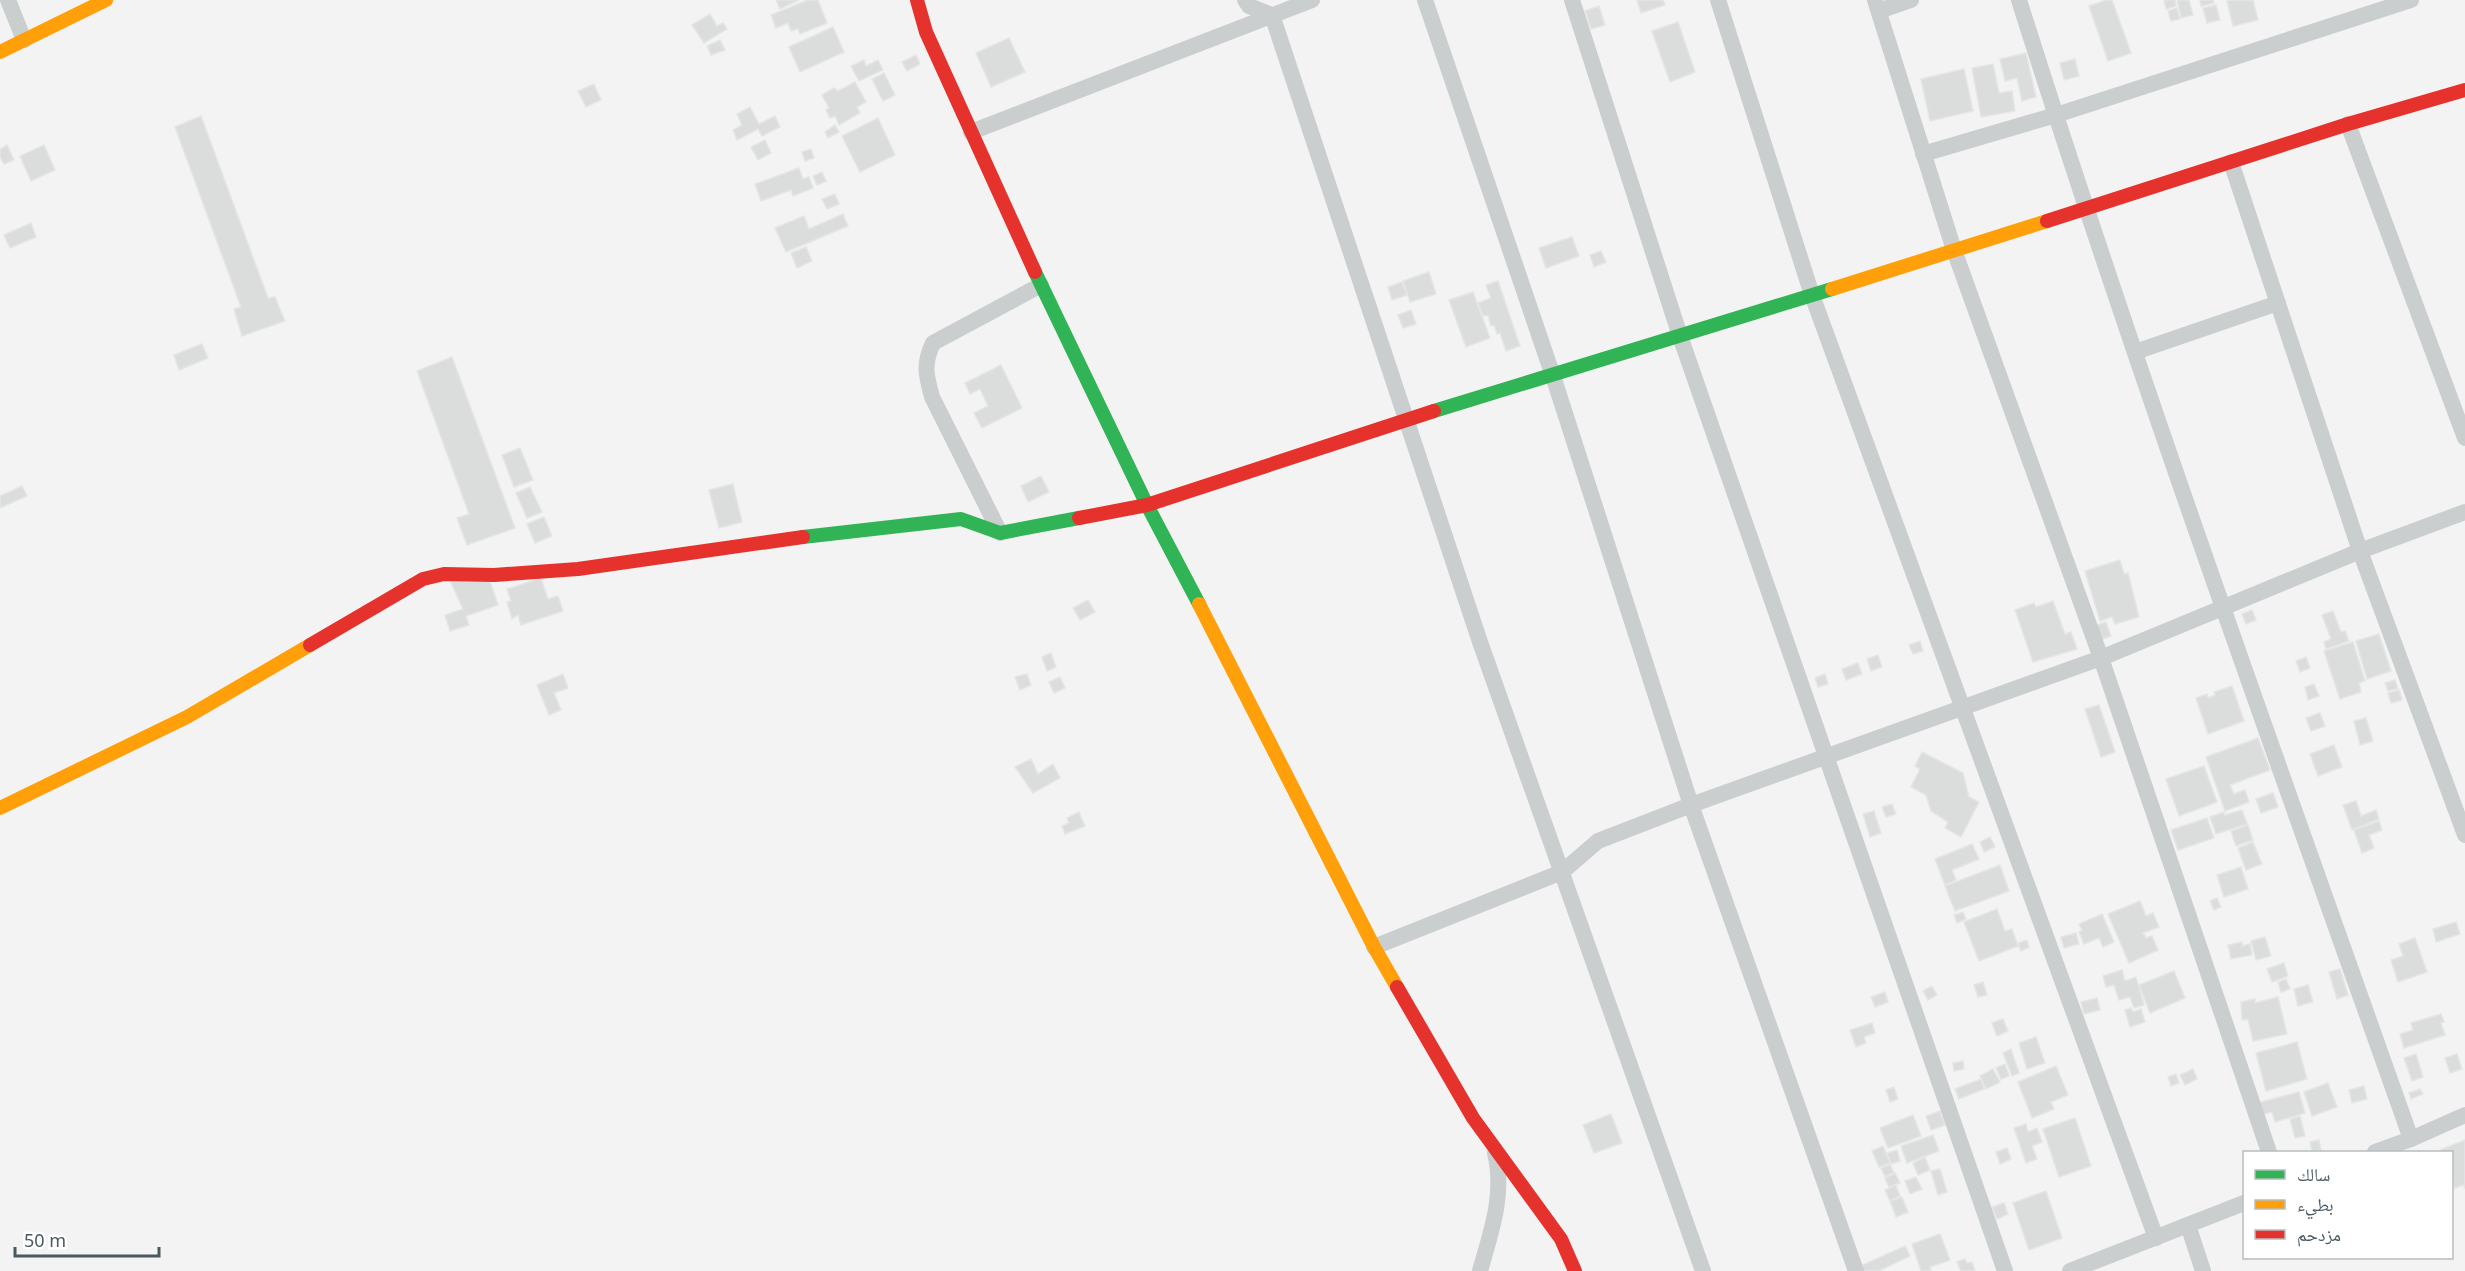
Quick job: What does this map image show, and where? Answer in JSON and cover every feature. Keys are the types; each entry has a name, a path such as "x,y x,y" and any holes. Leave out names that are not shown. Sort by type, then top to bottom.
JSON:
{"main road":[{"path":"0,52 106,0"},
{"path":"916,0 926,32 971,132 1041,285 1147,505 1270,740 1374,947 1453,1085 1494,1149 1561,1239 1575,1271"},
{"path":"0,808 187,717 423,579 444,574 494,574 578,569 803,537 961,519 1000,533 1147,505 1407,419 1553,376 2348,124 2465,90"}],"street":[{"path":"8,0 24,40"},
{"path":"1245,0 1249,6 1272,15"},
{"path":"971,132 1312,0"},
{"path":"1425,0 1553,376 1691,805 1856,1271"},
{"path":"1572,0 1680,336 2004,1271"},
{"path":"1718,0 1812,295 2156,1238"},
{"path":"1911,0 1877,6 1954,250 2101,658 2269,1151"},
{"path":"2019,0 2222,607 2411,1139"},
{"path":"1923,154 2056,115 2411,0"},
{"path":"1272,15 1480,642 1703,1271"},
{"path":"2348,124 2465,438"},
{"path":"2231,162 2360,551 2465,835"},
{"path":"1000,533 932,396 926,377 926,358 933,343 1041,285"},
{"path":"2135,352 2278,303"},
{"path":"1374,947 1562,872 1598,841 1691,805 2101,658 2360,551 2465,512"},
{"path":"2378,1151 2465,1115"},
{"path":"1480,1271 1496,1213 1499,1193 1499,1170 1494,1149"},
{"path":"2070,1271 2243,1203"},
{"path":"2188,1225 2203,1271"}],"building":[{"path":"776,0 799,0 780,9"},
{"path":"808,0 818,0 827,23 800,34 798,29 791,31 788,23 776,28 771,15"},
{"path":"1637,0 1663,0 1665,5 1641,13"},
{"path":"2112,0 2131,53 2108,61 2089,6"},
{"path":"2164,0 2175,0 2176,6 2166,9"},
{"path":"2177,0 2189,0 2193,15 2181,18"},
{"path":"2200,0 2213,0 2214,3 2201,6"},
{"path":"2253,0 2258,20 2233,26 2227,1"},
{"path":"2216,5 2220,20 2207,23 2203,8"},
{"path":"1599,6 1605,25 1591,29 1585,11"},
{"path":"2177,8 2180,19 2171,21 2168,11"},
{"path":"710,14 717,26 723,23 727,29 704,43 692,25"},
{"path":"1678,22 1695,72 1670,82 1652,31"},
{"path":"833,27 844,52 800,72 789,47"},
{"path":"1009,38 1025,72 991,87 976,53"},
{"path":"720,40 725,50 711,55 707,46"},
{"path":"2026,53 2036,97 2022,101 2017,78 2005,81 2000,59"},
{"path":"916,55 920,64 907,71 902,62"},
{"path":"2075,59 2079,76 2064,80 2060,63"},
{"path":"864,60 866,66 878,60 883,70 859,81 851,66"},
{"path":"1993,64 1999,93 2012,91 2015,111 1981,117 1972,68"},
{"path":"1964,69 1973,111 1930,121 1921,79"},
{"path":"884,73 895,95 883,101 872,79"},
{"path":"855,82 866,102 857,107 860,113 839,125 835,116 830,118 826,110 829,108 822,95 834,88 838,91"},
{"path":"594,84 601,100 586,107 578,91"},
{"path":"750,107 759,124 775,116 780,127 762,136 758,129 737,140 733,130 742,125 737,114"},
{"path":"201,116 268,298 275,297 285,321 242,336 234,309 241,307 175,127"},
{"path":"878,118 895,155 860,172 842,136"},
{"path":"835,125 839,132 828,138 825,132"},
{"path":"765,140 771,153 758,160 751,147"},
{"path":"7,145 14,160 4,164 0,157 0,149"},
{"path":"44,145 55,170 31,181 20,156"},
{"path":"811,149 814,158 805,161 802,152"},
{"path":"799,168 803,179 809,177 813,188 793,196 791,190 761,201 755,184"},
{"path":"822,172 826,181 817,185 813,176"},
{"path":"835,194 839,204 827,209 822,199"},
{"path":"843,214 848,226 786,252 775,228 804,216 809,229"},
{"path":"31,223 36,237 10,248 4,235"},
{"path":"1572,237 1579,256 1546,268 1539,248"},
{"path":"806,247 812,261 797,268 791,253"},
{"path":"1601,251 1606,262 1594,267 1590,255"},
{"path":"1429,272 1436,294 1410,302 1403,281"},
{"path":"1498,281 1520,346 1506,351 1500,333 1497,334 1494,325 1491,326 1488,315 1483,316 1478,303 1491,298 1486,285"},
{"path":"1402,282 1407,295 1392,300 1388,287"},
{"path":"1473,292 1490,338 1466,347 1449,300"},
{"path":"1411,310 1416,324 1403,328 1398,315"},
{"path":"202,344 208,358 179,370 174,355"},
{"path":"452,357 515,528 467,545 457,518 469,514 417,371"},
{"path":"1001,365 1022,408 982,428 974,413 988,406 980,389 970,394 965,383"},
{"path":"520,448 533,480 514,487 502,455"},
{"path":"1041,476 1049,492 1028,502 1021,486"},
{"path":"733,484 742,522 719,528 709,490"},
{"path":"22,486 27,496 0,508 0,496"},
{"path":"530,487 542,512 527,518 516,493"},
{"path":"544,517 552,536 535,543 527,524"},
{"path":"2120,560 2124,574 2128,573 2139,617 2115,624 2112,617 2100,621 2085,571"},
{"path":"486,569 498,605 466,616 469,625 450,631 445,615 463,609 449,578"},
{"path":"541,578 548,599 558,596 563,611 521,625 518,615 512,619 507,602 511,601 507,589"},
{"path":"1088,600 1095,612 1080,620 1073,608"},
{"path":"2053,601 2065,634 2071,632 2077,649 2033,662 2015,610 2034,603 2036,607"},
{"path":"2252,610 2256,620 2246,624 2242,614"},
{"path":"2333,611 2341,632 2345,631 2349,641 2326,649 2324,642 2331,639 2322,615"},
{"path":"2106,622 2111,636 2100,640 2094,626"},
{"path":"2379,634 2391,671 2367,679 2356,641"},
{"path":"1920,641 1923,651 1913,654 1909,645"},
{"path":"2353,642 2365,681 2359,683 2361,692 2340,699 2324,651"},
{"path":"1051,653 1056,667 1047,671 1042,657"},
{"path":"1878,655 1882,667 1871,671 1867,659"},
{"path":"2306,657 2310,668 2300,672 2296,661"},
{"path":"1858,663 1862,674 1846,680 1842,669"},
{"path":"563,674 568,688 554,693 561,710 549,715 537,685"},
{"path":"1027,674 1031,685 1020,690 1015,677"},
{"path":"1825,674 1828,684 1818,687 1815,678"},
{"path":"1060,677 1065,688 1054,693 1049,682"},
{"path":"2395,680 2398,689 2388,691 2385,683"},
{"path":"2314,684 2319,696 2308,700 2305,687"},
{"path":"2232,686 2244,721 2208,734 2196,698 2207,694 2208,698 2215,695 2214,692"},
{"path":"2399,690 2402,700 2391,703 2388,693"},
{"path":"2099,705 2115,752 2101,757 2085,709"},
{"path":"2320,713 2325,726 2311,731 2306,718"},
{"path":"2366,718 2373,741 2360,745 2354,721"},
{"path":"2258,738 2270,770 2230,785 2234,794 2245,790 2249,802 2225,811 2206,757"},
{"path":"2334,745 2342,767 2318,776 2310,754"},
{"path":"1922,752 1963,773 1969,797 1979,802 1961,837 1945,828 1948,822 1931,811 1926,795 1911,787 1920,769 1915,766"},
{"path":"1031,759 1038,774 1053,764 1060,778 1033,793 1015,767"},
{"path":"2204,766 2217,802 2179,816 2166,779"},
{"path":"2273,793 2278,807 2261,813 2256,799"},
{"path":"2356,801 2361,816 2376,810 2379,819 2352,830 2343,805"},
{"path":"1892,804 1896,814 1886,817 1882,807"},
{"path":"2242,810 2247,824 2216,834 2210,817 2224,812 2225,815"},
{"path":"1874,811 1881,833 1870,837 1863,814"},
{"path":"1079,812 1085,826 1065,834 1062,826 1069,823 1067,818"},
{"path":"2207,818 2214,838 2178,850 2171,830"},
{"path":"2379,821 2382,830 2369,835 2374,848 2362,853 2354,830"},
{"path":"2248,825 2253,840 2236,846 2231,831"},
{"path":"1990,837 1995,847 1984,852 1980,842"},
{"path":"2253,842 2262,864 2246,870 2238,848"},
{"path":"1972,844 1979,859 1952,870 1956,880 1945,885 1935,859"},
{"path":"2000,865 2009,891 1955,911 1945,886"},
{"path":"2241,867 2248,889 2224,897 2217,875"},
{"path":"2217,898 2221,907 2214,910 2210,901"},
{"path":"2140,901 2146,916 2153,913 2159,927 2143,933 2146,938 2152,936 2158,950 2129,963 2108,914"},
{"path":"1997,909 2005,931 2012,929 2018,946 1979,961 1964,922"},
{"path":"1963,912 1966,919 1957,923 1954,915"},
{"path":"2102,914 2114,942 2103,947 2099,938 2084,944 2079,932 2082,930 2079,924"},
{"path":"2456,922 2460,934 2436,942 2433,929"},
{"path":"2076,933 2079,944 2064,948 2061,937"},
{"path":"2265,937 2271,956 2256,960 2251,941"},
{"path":"2415,938 2427,972 2398,982 2391,960 2403,956 2399,944"},
{"path":"2027,940 2029,947 2021,951 2018,943"},
{"path":"2242,942 2242,946 2250,944 2252,955 2231,959 2228,945"},
{"path":"2284,963 2288,976 2272,982 2267,969"},
{"path":"2340,969 2348,995 2337,999 2329,972"},
{"path":"2122,970 2125,981 2136,977 2144,1005 2134,1008 2130,997 2119,1000 2114,985 2106,987 2103,976"},
{"path":"2174,971 2185,998 2150,1013 2139,985"},
{"path":"2286,979 2290,989 2281,992 2278,982"},
{"path":"1983,982 1987,995 1978,997 1974,985"},
{"path":"2308,985 2313,1002 2298,1006 2294,989"},
{"path":"1932,986 1937,995 1928,1000 1923,991"},
{"path":"1885,992 1888,1002 1875,1007 1871,997"},
{"path":"2278,997 2287,1034 2253,1041 2248,1019 2242,1020 2241,1002 2255,999 2255,1003"},
{"path":"2097,998 2100,1010 2084,1014 2081,1002"},
{"path":"2131,1008 2133,1012 2141,1009 2145,1022 2130,1027 2125,1010"},
{"path":"2441,1014 2445,1035 2404,1048 2400,1034 2413,1030 2411,1023"},
{"path":"2003,1019 2008,1031 1997,1036 1992,1023"},
{"path":"1872,1023 1875,1033 1864,1037 1866,1043 1856,1047 1850,1030"},
{"path":"2036,1037 2045,1063 2027,1069 2019,1043"},
{"path":"2297,1042 2307,1079 2266,1091 2256,1053"},
{"path":"2011,1049 2019,1073 2012,1076 2003,1053"},
{"path":"2416,1054 2423,1077 2412,1081 2404,1058"},
{"path":"2457,1054 2462,1069 2450,1073 2445,1058"},
{"path":"1963,1061 1964,1069 1954,1071 1953,1063"},
{"path":"2005,1064 2009,1076 2001,1079 1996,1068"},
{"path":"2056,1066 2068,1095 2051,1102 2054,1109 2032,1118 2018,1082"},
{"path":"1993,1069 2000,1082 1986,1089 1980,1076"},
{"path":"2193,1069 2197,1079 2185,1085 2180,1075"},
{"path":"2176,1074 2179,1083 2171,1086 2168,1077"},
{"path":"1981,1079 1984,1089 1959,1099 1955,1089"},
{"path":"2328,1083 2337,1107 2312,1116 2304,1092"},
{"path":"2364,1086 2367,1099 2352,1103 2349,1090"},
{"path":"1894,1087 1898,1099 1890,1102 1886,1090"},
{"path":"2420,1089 2423,1094 2411,1099 2409,1093"},
{"path":"2299,1092 2305,1113 2275,1122 2272,1112 2261,1115 2257,1103"},
{"path":"1940,1111 1945,1125 1931,1130 1926,1116"},
{"path":"1611,1114 1622,1143 1594,1153 1583,1125"},
{"path":"1913,1115 1921,1136 1888,1148 1880,1128"},
{"path":"2300,1116 2305,1136 2295,1138 2290,1119"},
{"path":"2075,1118 2091,1166 2059,1177 2043,1129"},
{"path":"2026,1124 2028,1132 2037,1128 2042,1142 2032,1146 2037,1159 2026,1163 2014,1128"},
{"path":"1933,1135 1939,1151 1907,1163 1901,1146"},
{"path":"2319,1140 2321,1150 2312,1151 2310,1142"},
{"path":"2465,1140 2465,1188 2463,1185 2455,1188 2453,1151 2440,1150"},
{"path":"1883,1146 1890,1163 1879,1167 1872,1151"},
{"path":"2007,1148 2011,1159 2000,1164 1996,1152"},
{"path":"1897,1150 1900,1161 1891,1164 1887,1153"},
{"path":"1925,1157 1930,1170 1918,1175 1913,1163"},
{"path":"1890,1164 1894,1173 1885,1176 1881,1168"},
{"path":"1940,1169 1947,1192 1938,1195 1931,1171"},
{"path":"1895,1173 1900,1183 1889,1187 1885,1178"},
{"path":"1916,1177 1922,1189 1910,1194 1905,1181"},
{"path":"1896,1185 1900,1196 1890,1201 1885,1190"},
{"path":"2046,1191 2062,1238 2029,1250 2013,1203"},
{"path":"1902,1197 1908,1212 1896,1217 1890,1201"},
{"path":"2004,1203 2008,1214 1997,1219 1992,1207"},
{"path":"1940,1234 1950,1260 1930,1267 1931,1271 1921,1271 1912,1244"},
{"path":"1905,1246 1910,1256 1879,1271 1860,1271 1858,1267"},
{"path":"1965,1259 1967,1263 1972,1262 1975,1271 1961,1271 1957,1262"}],"traffic: fast":[{"path":"1035,272 1147,505 1199,604"},
{"path":"1434,411 1832,289"},
{"path":"803,537 961,519 1000,533 1079,518"}],"traffic: slow":[{"path":"0,52 106,0"},
{"path":"1832,289 2047,221"},
{"path":"1199,604 1374,947 1397,987"},
{"path":"0,808 187,717 310,645"}],"traffic: jam":[{"path":"917,0 926,32 1035,272"},
{"path":"2047,221 2348,124 2465,90"},
{"path":"1079,518 1147,505 1434,411"},
{"path":"310,645 423,579 444,574 494,575 578,569 803,537"},
{"path":"1397,987 1473,1118 1561,1239 1575,1271"}]}
